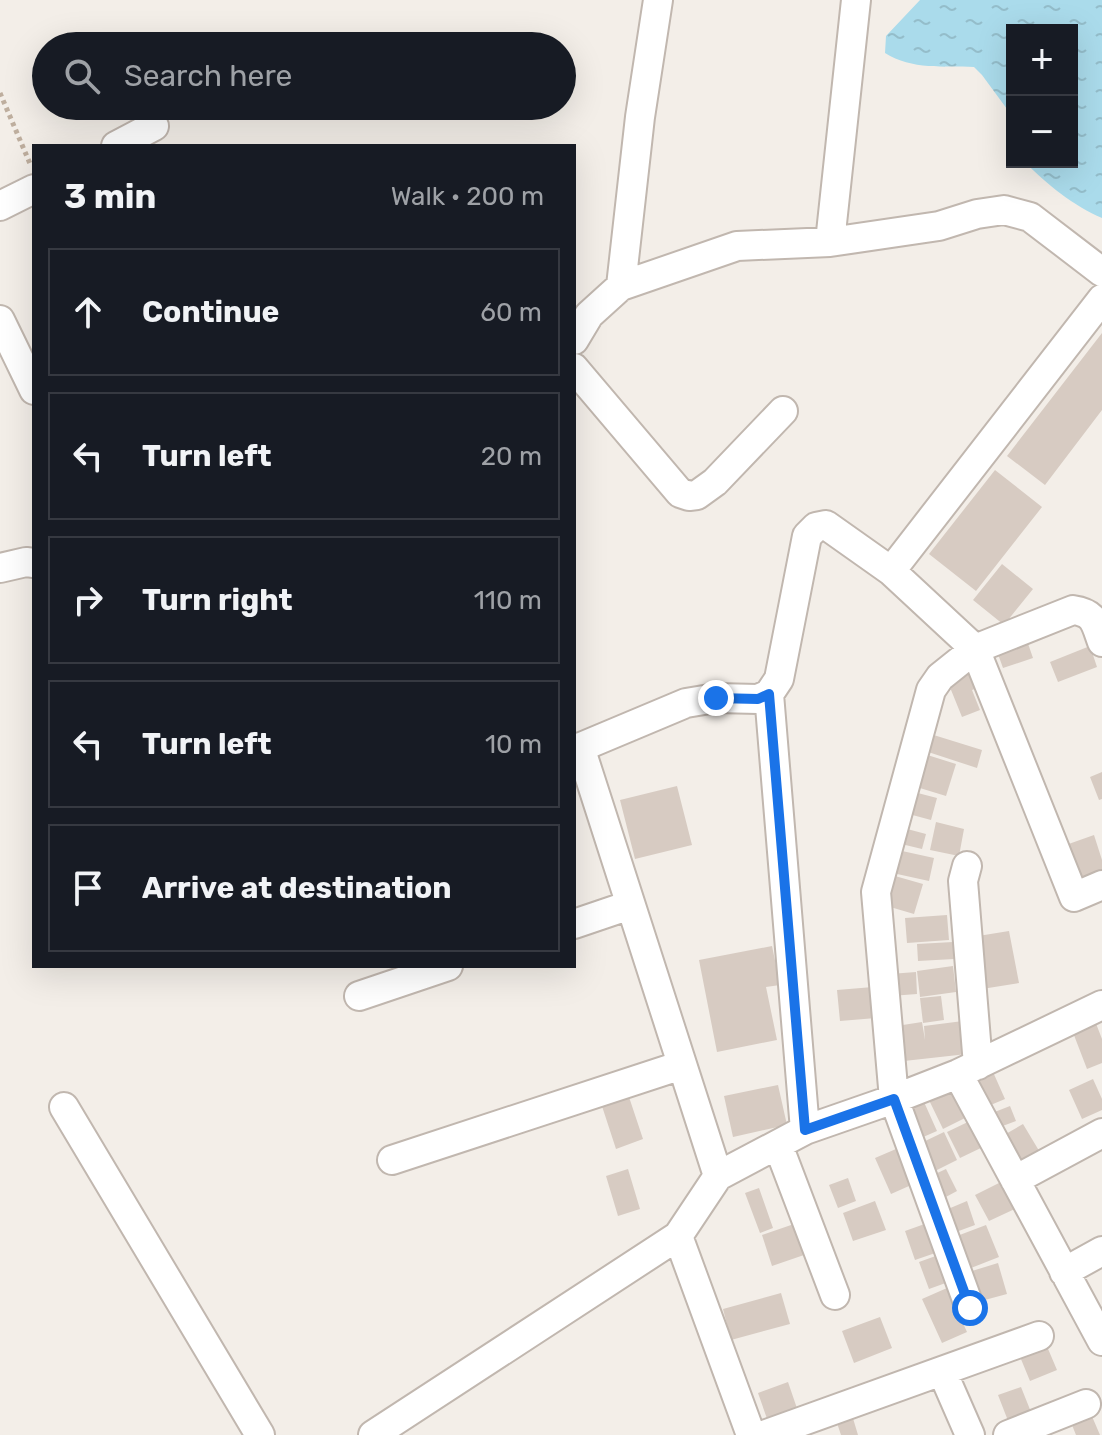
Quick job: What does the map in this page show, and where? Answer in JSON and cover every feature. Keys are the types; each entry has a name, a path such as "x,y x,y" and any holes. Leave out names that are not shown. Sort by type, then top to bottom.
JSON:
{"street":[{"path":"621,286 640,117 658,0"},
{"path":"830,242 856,0"},
{"path":"120,144 154,126"},
{"path":"0,206 32,190"},
{"path":"576,337 589,315 621,286 737,246 830,242 939,226 977,214 1004,210 1030,217 1102,272"},
{"path":"891,571 1102,299"},
{"path":"0,320 18,364 32,387"},
{"path":"576,370 680,493 689,496 697,495 715,482 783,411"},
{"path":"718,1176 577,748 686,703 716,698 758,699 769,694 779,679 807,536 816,527 826,525 891,571 975,649 1074,897 1102,885"},
{"path":"0,568 32,563"},
{"path":"970,1308 894,1099 876,892 931,690 940,677 975,649 1073,610 1085,611 1095,621 1102,642"},
{"path":"769,694 805,1130"},
{"path":"967,866 963,881 968,1070 1015,1180 1102,1341"},
{"path":"576,923 630,905"},
{"path":"359,996 442,968"},
{"path":"373,1435 678,1236 718,1176 805,1130 968,1070 1102,1005"},
{"path":"392,1160 682,1065"},
{"path":"64,1107 260,1435"},
{"path":"1015,1180 1102,1133"},
{"path":"778,1145 835,1295"},
{"path":"678,1236 751,1435"},
{"path":"1064,1272 1102,1251"},
{"path":"764,1435 1039,1336"},
{"path":"942,1371 970,1435"},
{"path":"1008,1435 1086,1404"}],"path":[{"path":"0,93 32,167"}],"water":[{"path":"920,0 1102,0 1102,218 1061,194 1031,168 1078,168 1078,24 1006,24 1006,108 974,67 940,67 906,62 885,53 886,36"}],"building":[{"path":"1102,333 1102,410 1045,485 1007,456"},
{"path":"995,470 1042,507 976,591 929,554"},
{"path":"1002,564 1033,589 1004,625 973,600"},
{"path":"1024,632 1033,658 1003,668 994,643"},
{"path":"1090,646 1097,667 1058,682 1050,662"},
{"path":"977,667 985,685 972,690 980,710 962,717 947,680"},
{"path":"924,732 982,750 977,768 919,749"},
{"path":"921,753 956,764 946,796 910,785"},
{"path":"1102,772 1102,799 1099,800 1090,777"},
{"path":"677,786 692,845 635,859 620,800"},
{"path":"910,791 937,798 931,820 905,813"},
{"path":"936,822 964,829 959,856 930,850"},
{"path":"896,826 926,834 922,849 893,842"},
{"path":"1094,835 1102,860 1102,881 1078,889 1063,846"},
{"path":"893,849 934,858 929,881 888,872"},
{"path":"888,874 923,884 914,914 880,904"},
{"path":"947,915 949,940 907,943 905,918"},
{"path":"1009,931 1019,983 982,989 972,937"},
{"path":"953,942 954,959 918,961 917,944"},
{"path":"772,946 780,985 766,987 777,1040 717,1052 699,960"},
{"path":"953,966 956,992 920,997 917,971"},
{"path":"916,972 917,994 891,996 890,974"},
{"path":"873,987 876,1018 840,1021 837,990"},
{"path":"941,996 944,1020 923,1023 920,998"},
{"path":"963,1021 967,1054 895,1062 890,1027 922,1022 925,1040 924,1026"},
{"path":"1095,1021 1102,1039 1102,1063 1087,1069 1072,1030"},
{"path":"993,1072 1005,1099 981,1109 969,1083"},
{"path":"1093,1079 1102,1099 1102,1110 1082,1119 1069,1090"},
{"path":"778,1085 787,1125 733,1137 724,1096"},
{"path":"955,1085 969,1116 943,1129 928,1098"},
{"path":"626,1088 643,1139 616,1149 599,1097"},
{"path":"924,1102 937,1131 914,1141 901,1112"},
{"path":"1010,1106 1016,1121 992,1130 987,1115"},
{"path":"972,1120 985,1146 960,1158 947,1132"},
{"path":"1023,1124 1041,1154 1014,1170 997,1139"},
{"path":"944,1132 957,1160 933,1172 919,1144"},
{"path":"903,1146 918,1182 891,1194 875,1158"},
{"path":"628,1169 640,1209 618,1216 606,1176"},
{"path":"946,1169 957,1191 944,1198 933,1175"},
{"path":"848,1178 856,1201 838,1208 829,1185"},
{"path":"1007,1179 1021,1206 989,1221 975,1195"},
{"path":"759,1188 773,1228 760,1233 745,1193"},
{"path":"875,1201 886,1230 853,1241 843,1213"},
{"path":"967,1201 975,1225 956,1232 948,1209"},
{"path":"933,1221 944,1250 915,1260 905,1231"},
{"path":"794,1224 804,1255 772,1266 762,1235"},
{"path":"986,1225 999,1257 971,1268 957,1236"},
{"path":"944,1253 954,1280 929,1289 919,1262"},
{"path":"998,1263 1007,1294 981,1301 972,1271"},
{"path":"947,1288 967,1332 942,1343 922,1299"},
{"path":"781,1293 790,1324 731,1340 723,1309"},
{"path":"880,1317 892,1348 854,1363 842,1331"},
{"path":"1043,1337 1057,1370 1030,1381 1016,1347"},
{"path":"788,1382 801,1420 771,1430 758,1393"},
{"path":"1021,1387 1035,1422 1012,1431 998,1395"},
{"path":"1088,1407 1100,1435 1076,1435 1068,1415"},
{"path":"852,1415 858,1435 841,1435 836,1420"}],"route":[{"path":"716,698 758,699 769,694 805,1130 894,1099 970,1308"}]}
